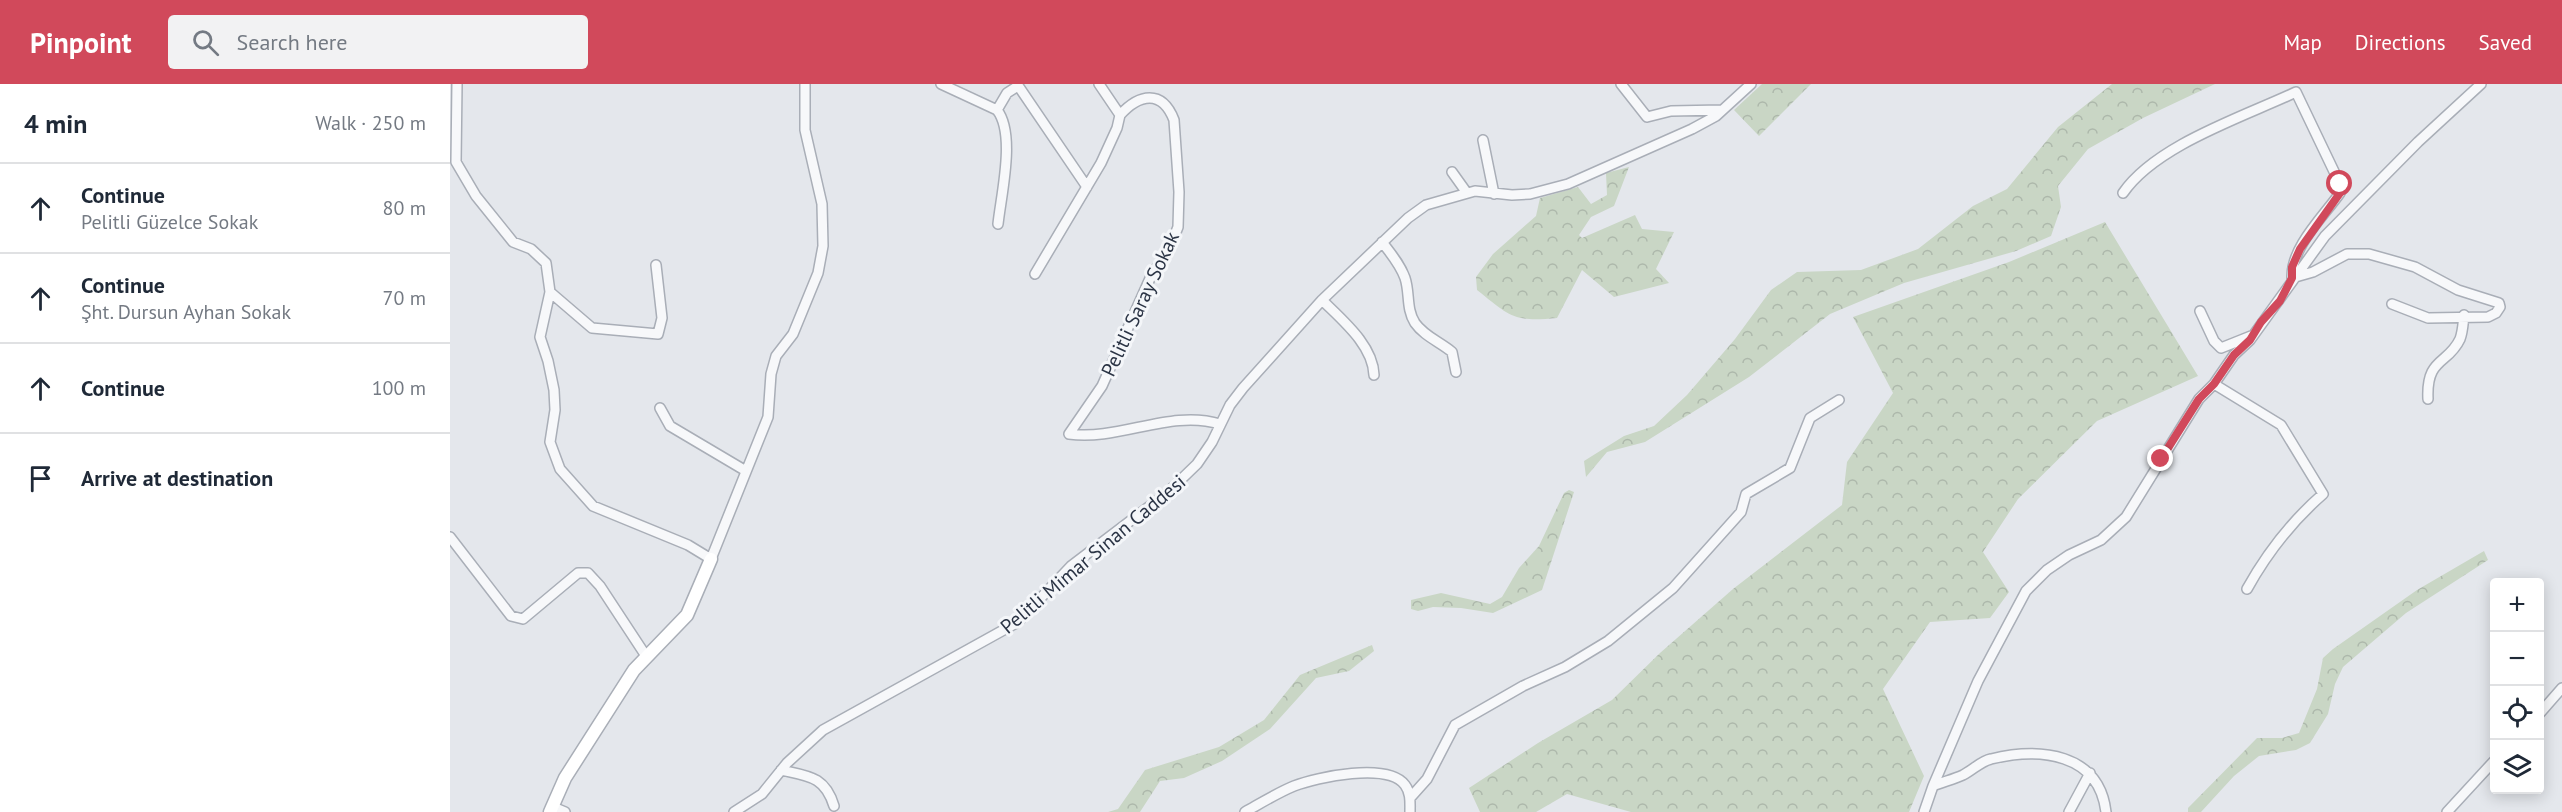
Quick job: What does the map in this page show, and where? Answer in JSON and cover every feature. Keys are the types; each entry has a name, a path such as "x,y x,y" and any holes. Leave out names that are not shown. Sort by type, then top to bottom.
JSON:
{"street":[{"path":"457,84 456,162 476,196 513,242 531,249 546,263 550,292 540,337 554,390 555,411 550,442 560,469 593,506 688,545 711,559"},
{"path":"556,810 565,778 620,690 646,656 687,615 768,417 771,374 776,356 793,334 818,273 823,246 822,204 805,130 805,84"},
{"path":"941,84 997,110 1005,125 1006,154 998,225"},
{"path":"1035,274 1087,187 1118,128 1120,115 1099,84"},
{"path":"1621,84 1647,117 1671,111 1722,110"},
{"name":"Pelitli Mimar Sinan Caddesi","path":"734,812 762,794 803,746 846,716 1018,622 1071,566 1167,493 1191,470 1212,442 1220,424 1243,388 1322,300 1382,242 1426,205 1467,193 1530,194 1568,184 1673,139 1722,110 1751,84"},
{"path":"2123,193 2134,176 2156,158 2296,92 2304,84"},
{"path":"1924,812 1978,681 2026,591 2062,560 2101,540 2126,517 2199,399 2214,384 2234,355 2241,351 2280,301 2292,278 2325,236 2418,142 2481,84"},
{"path":"997,110 1007,93 1017,85 1087,187"},
{"path":"2292,278 2292,267 2300,249 2340,193 2340,184 2296,92"},
{"name":"Pelitli Saray Sokak","path":"1120,115 1141,98 1155,98 1171,110 1174,120 1179,182 1178,227 1168,252 1152,274 1102,386 1069,434 1089,435 1200,418 1220,424"},
{"path":"1483,140 1494,194"},
{"path":"1452,172 1467,193"},
{"path":"1382,242 1397,261 1406,280 1407,303 1414,322 1427,336 1452,352 1456,372"},
{"path":"2292,278 2313,272 2347,254 2369,254 2415,267 2458,290 2499,303 2496,314 2488,316 2428,318 2392,304"},
{"path":"550,292 592,328 658,334 662,318 656,265"},
{"path":"1322,300 1358,338 1374,363 1374,375"},
{"path":"2199,311 2214,341 2221,348 2253,335"},
{"path":"2428,399 2430,375 2440,360 2460,340 2464,315"},
{"path":"2214,384 2265,412 2282,425 2292,438 2323,494 2299,515 2261,564 2247,589"},
{"path":"1410,798 1427,778 1455,725 1523,686 1565,667 1608,641 1673,588 1741,512 1746,494 1790,468 1810,418 1839,400"},
{"path":"660,408 670,426 746,471"},
{"path":"450,537 511,616 523,619 578,573 588,573 600,586 646,656"},
{"path":"2544,708 2562,688"},
{"path":"1933,786 1963,775 1989,759 2040,752 2072,762 2090,773 2104,793 2106,812"},
{"path":"2447,812 2490,765"},
{"path":"781,770 806,775 821,782 830,793 834,806"},
{"path":"2069,812 2090,773"},
{"path":"1245,812 1295,786 1346,775 1392,775 1405,785 1410,798 1410,812"}],"green space":[{"path":"1762,84 1811,84 1759,136 1734,110"},
{"path":"2112,84 2215,84 2143,118 2088,149 2058,186 2061,207 2051,236 2016,251 1904,283 1830,314 1749,377 1645,442 1607,452 1586,477 1584,461 1624,436 1654,426 1687,395 1735,339 1771,290 1797,272 1861,270 1918,249 1973,206 2007,189 2058,127"},
{"path":"1629,167 1614,206 1591,217 1579,235 1582,238 1635,215 1642,229 1674,232 1656,269 1669,283 1614,297 1582,270 1557,318 1542,319 1513,316 1477,290 1476,277 1493,254 1536,216 1540,198 1578,187 1591,204 1607,195 1606,173"},
{"path":"2105,222 2198,376 2097,421 2018,499 1983,552 2009,592 1990,618 1930,622 1883,689 1924,776 1909,812 1631,812 1567,794 1536,812 1480,812 1469,788 1538,743 1612,700 1660,653 1733,589 1842,505 1847,462 1893,393 1853,317 2009,262"},
{"path":"1569,490 1574,492 1542,590 1493,613 1461,608 1433,607 1418,611 1411,609 1411,600 1441,593 1490,604 1502,597 1519,568 1539,546 1564,493"},
{"path":"2484,551 2488,560 2406,613 2343,667 2335,684 2328,714 2310,743 2296,750 2259,756 2234,776 2201,812 2188,812 2188,808 2257,738 2282,738 2299,733 2317,689 2323,658 2333,649 2417,590"},
{"path":"1372,645 1374,651 1349,671 1316,678 1270,729 1222,761 1184,778 1160,781 1140,812 1108,812 1118,809 1145,770 1219,747 1264,720 1300,675"}],"route":[{"path":"2161,459 2199,399 2214,384 2222,370 2234,355 2241,351 2261,322 2280,301 2292,278 2292,267 2300,249 2340,193 2340,184"}]}
